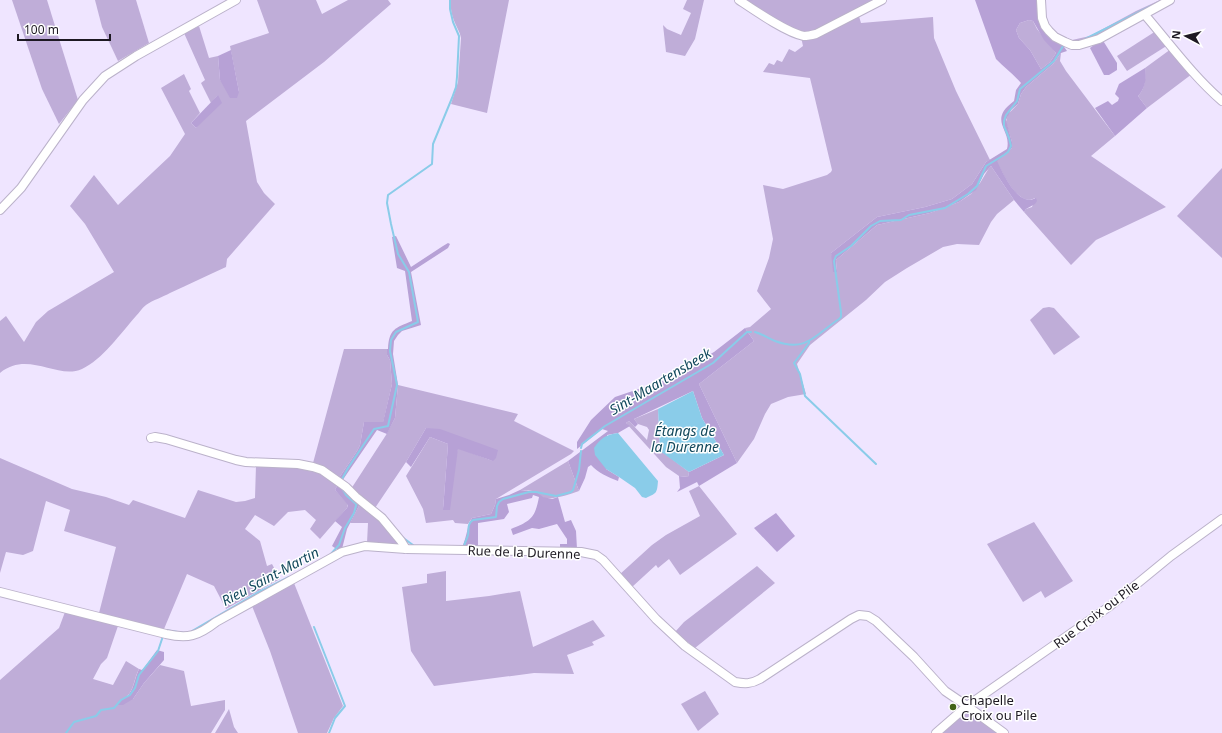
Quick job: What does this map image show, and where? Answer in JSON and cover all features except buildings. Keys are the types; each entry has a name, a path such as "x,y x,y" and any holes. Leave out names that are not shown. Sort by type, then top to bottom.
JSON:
{"street":[{"path":"0,210 21,188 83,100 105,76 136,56 235,0"},
{"path":"739,0 782,26 799,34 808,36 816,34 882,0"},
{"path":"1041,0 1042,18 1045,26 1055,37 1070,44 1079,45 1092,42 1136,18 1145,15 1170,0"},
{"path":"1145,15 1202,82 1222,101"},
{"path":"151,438 166,439 246,462 298,464 313,467 329,474 382,518 406,549"},
{"name":"Rue Croix ou Pile","path":"936,733 967,706 1107,608 1171,556 1222,520"},
{"name":"Rue de la Durenne","path":"0,592 166,634 187,637 194,636 207,629 216,622 342,552 365,546 406,549 581,552 596,555 603,560 656,619 685,646 735,682 744,684 752,683 760,679 859,615 868,616 882,626 945,691 967,706"},
{"path":"967,706 1004,733"}],"shaded area":[{"path":"12,0 47,0 78,100 59,124 42,89"},
{"path":"95,0 136,0 149,43 118,61 102,27"},
{"path":"257,0 316,0 322,14 348,0 388,0 391,4 324,62 246,121 257,182 264,193 275,204 227,259 226,267 146,305 104,353 82,369 63,371 21,364 0,373 0,321 6,316 24,342 36,322 48,311 114,272 85,224 70,206 94,175 118,205 170,156 185,134 161,88 184,74 191,89 189,91 200,113 191,123 196,128 218,95 211,103 201,83 205,80 184,33 199,26 209,58 218,56 220,80 239,92 230,46 269,33"},
{"path":"451,0 509,0 487,113 451,104 458,82 461,38 452,15"},
{"path":"687,0 704,0 695,39 685,56 666,52 663,25 667,29 681,35 691,13 683,9"},
{"path":"742,0 876,0 814,33 798,32"},
{"path":"975,0 1040,0 1040,13 1067,51 1061,53 1053,64 1026,87 1021,94 1018,104 1011,110 1006,120 1012,142 1012,148 997,161 1007,181 1017,194 1029,200 1036,198 1037,201 1035,204 1026,209 1024,212 991,166 984,174 976,190 959,202 930,213 877,225 836,260 837,272 833,272 831,253 877,217 925,207 952,199 972,184 986,162 1007,149 1008,142 1002,125 1002,114 1014,101 1016,90 1021,83 996,59","holes":["1029,20 1033,21 1044,40 1056,53 1050,62 1041,69 1030,50 1019,38 1016,30 1020,23"]},
{"path":"1043,0 1045,0 1046,16 1050,26 1053,30 1072,40 1090,36 1136,11 1160,0 1164,0 1096,38 1077,43 1057,36 1046,26"},
{"path":"858,13 861,23 933,17 934,38 956,91 990,160 986,162 972,184 952,199 925,207 877,217 831,253 837,272 836,260 877,225 930,213 959,202 971,194 991,166 1014,200 997,214 979,245 957,244 943,247 907,268 885,282 866,300 810,345 797,364 806,394 788,397 771,404 754,439 737,463 699,384 754,341 745,328 750,327 771,309 757,291 769,258 773,239 763,185 783,189 827,175 832,170 810,78 763,72 769,63 774,65 777,60 782,62 789,49 795,52 803,46 801,37"},
{"path":"1029,20 1033,21 1037,29 1056,53 1050,62 1041,69 1030,50 1019,38 1016,30 1020,23"},
{"path":"1156,31 1168,45 1127,71 1117,56"},
{"path":"1102,39 1117,63 1117,70 1109,75 1104,75 1090,48"},
{"path":"1171,49 1192,74 1147,108 1138,96 1144,83 1145,68"},
{"path":"231,50 239,92 237,98 230,98 220,80 218,56"},
{"path":"1061,53 1060,61 1066,71 1115,136 1091,156 1166,207 1096,240 1071,265 1024,212 1026,209 1032,207 1035,198 1029,200 1017,194 1007,181 996,161 1012,148 1012,142 1006,122 1008,114 1018,104 1021,94 1026,87 1053,64"},
{"path":"1145,68 1145,83 1138,96 1147,108 1115,136 1095,108 1108,101 1112,105 1118,101 1119,98 1115,94 1119,84"},
{"path":"218,95 222,103 196,128 191,123"},
{"path":"1222,168 1222,258 1177,216"},
{"path":"396,236 411,267 448,243 450,244 448,248 411,272 421,325 402,331 394,341 393,354 398,385 395,418 387,434 377,430 342,481 339,478 360,445 364,422 383,422 392,384 390,360 387,355 390,337 394,330 412,321 405,271 397,268 392,237"},
{"path":"1043,308 1054,308 1080,337 1054,355 1030,320"},
{"path":"745,328 754,341 699,384 737,463 699,486 697,482 677,492 680,488 679,476 688,477 689,472 724,455 702,418 693,391 634,419 638,424 635,427 629,421 626,423 630,426 618,433 607,435 606,469 619,477 618,481 600,473 591,465 588,467 579,491 568,461 608,431 602,429 577,449 577,442 591,420 615,397 668,379 714,352"},
{"path":"344,349 387,349 387,355 390,360 392,384 383,423 364,422 360,445 339,478 333,473 313,463"},
{"path":"398,385 518,414 514,421 574,451 496,499 491,514 472,518 468,524 455,523 453,520 426,523 423,509 406,476 430,437 448,444 443,510 458,448 493,461 426,428 406,462 375,508 351,489 386,435 395,418"},
{"path":"658,409 660,450 689,472 688,477 679,476 666,467 626,423 629,421 647,440 649,430 647,427 638,424 634,419"},
{"path":"426,428 440,429 498,450 496,458 493,461 458,449 450,510 443,510 448,444 430,437 411,467 406,462"},
{"path":"0,458 72,489 106,497 129,505 133,500 185,518 198,490 236,502 255,498 256,465 312,468 339,482 335,490 348,504 347,508 320,539 310,529 316,520 305,510 288,512 274,526 255,515 245,529 260,541 267,566 272,564 280,579 226,609 214,586 187,574 164,629 99,613 116,547 64,531 70,510 46,501 33,551 23,555 6,552 0,573"},
{"path":"568,461 579,491 548,498 543,497 534,491 520,490"},
{"path":"339,482 360,504 347,529 342,549 338,550 332,546 342,527 335,521 348,505 335,490"},
{"path":"699,486 737,534 680,575 669,559 658,568 656,565 632,587 619,575 652,545 666,535 700,516 689,491"},
{"path":"520,490 537,492 543,497 552,499 558,497 565,522 571,520 576,531 577,549 560,549 560,544 567,544 567,539 557,524 539,529 532,528 513,535 511,529 528,521 536,510 539,497 533,495 532,498 507,504 509,512 504,519 478,523 478,546 463,545 472,518 491,514 496,499"},
{"path":"360,504 377,518 400,543 367,543 368,523 350,523"},
{"path":"776,513 795,536 777,552 754,528"},
{"path":"1034,522 1073,581 1045,598 1041,591 1023,602 987,544"},
{"path":"757,566 775,583 695,648 681,637 698,654 675,632 684,622"},
{"path":"446,571 446,601 520,591 533,647 593,620 605,636 592,642 594,645 567,655 574,674 534,673 434,686 411,651 402,587 427,583 427,574"},
{"path":"294,583 343,706 334,718 327,733 298,733 270,651 252,606"},
{"path":"65,612 119,623 107,658 101,664 93,679 113,685 126,661 139,669 131,691 127,696 133,699 144,683 160,665 184,671 191,706 225,700 225,710 211,733 0,733 0,680 59,628"},
{"path":"157,650 164,652 164,660 144,683 133,699 123,705 116,705 129,694 139,669 142,670 144,668"},
{"path":"705,691 719,714 698,731 681,704"},
{"path":"229,709 234,727 238,733 215,733"},
{"path":"963,713 971,714 1000,733 941,733"}],"water":[{"name":"Étangs de la Durenne","path":"693,391 702,418 724,455 689,472 660,451 658,409"},
{"name":"Étangs de la Durenne","path":"618,433 658,481 656,492 646,498 642,497 635,488 606,469 595,455 594,448 601,439"}],"waterway":[{"path":"342,479 374,429 388,426 397,385 390,351 391,340 396,332 418,322 409,272 398,254 387,203 388,195 432,164 433,144 456,87 459,36 453,22 450,9 450,0"},
{"path":"1085,39 1151,6"},
{"path":"755,332 775,341 795,345 817,336 839,319 841,317 841,312 834,261 836,256 851,246 871,226 880,221 901,220 909,215 945,208 968,194 977,186 986,166 1008,152 1011,146 1004,126 1004,121 1006,115 1017,101 1020,89 1054,61 1063,46"},
{"name":"Sint-Maartensbeek","path":"581,448 582,444 605,426 713,363 747,332 751,332"},
{"path":"809,341 794,363 800,374 805,396 876,464"},
{"path":"445,546 464,546 471,522 473,520 496,517 497,506 503,499 529,492 556,496 571,492 579,470 581,451"},
{"path":"342,488 346,495 356,504"},
{"name":"Rieu Saint-Martin","path":"330,555 339,545 345,528 354,513 357,502"},
{"name":"Rieu Saint-Martin","path":"402,537 413,545"},
{"name":"Rieu Saint-Martin","path":"192,631 257,593 289,577"},
{"path":"314,627 345,706 335,718 329,733"},
{"name":"Rieu Saint-Martin","path":"165,630 184,633"},
{"name":"Rieu Saint-Martin","path":"66,733 74,722 96,716 101,710 114,708 121,700 130,695 135,688 139,675 158,651 163,636"}],"place":[{"name":"Chapelle Croix ou Pile","path":"953,707"}]}
